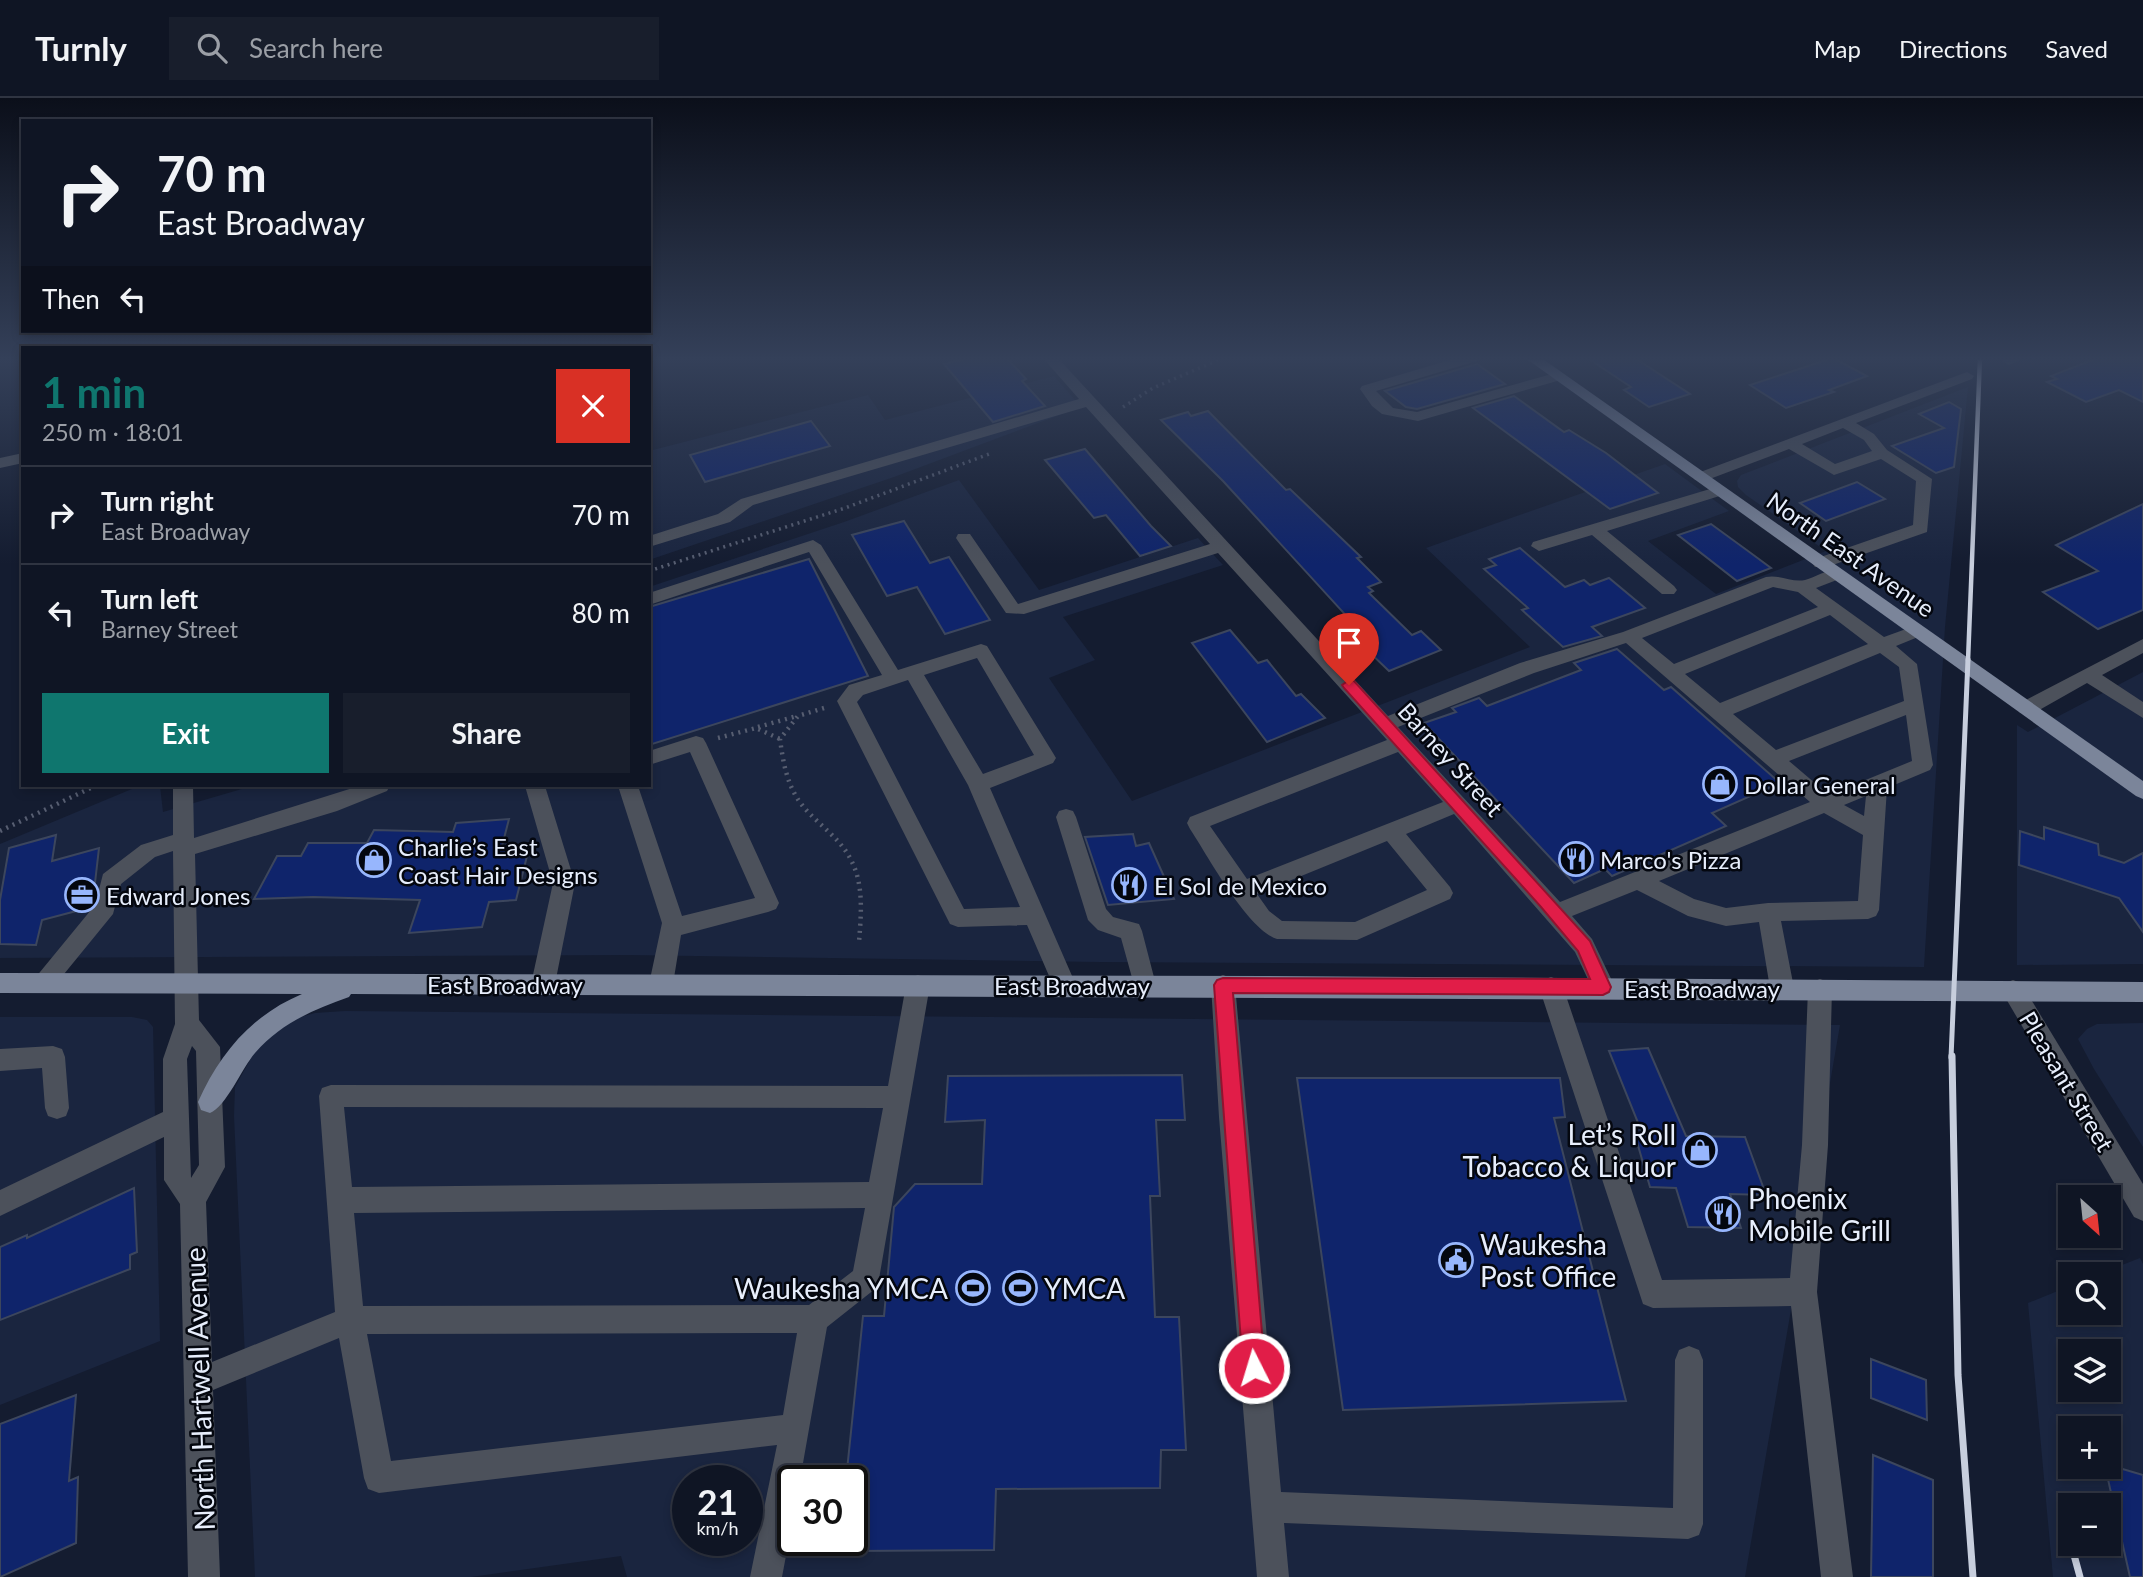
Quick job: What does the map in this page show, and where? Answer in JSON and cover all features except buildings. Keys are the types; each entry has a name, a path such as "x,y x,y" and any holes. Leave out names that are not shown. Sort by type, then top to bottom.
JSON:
{"main road":[{"name":"North East Avenue","path":"1629,426 2143,790"},
{"name":"East Broadway","path":"0,983 1223,985 2143,992"},
{"path":"210,1102 236,1057 252,1037 273,1018 321,995 362,984"}],"street":[{"path":"651,541 724,518 747,502 1004,426"},
{"name":"Barney Street","path":"1112,426 1387,724 1556,913 1584,946 1603,987"},
{"path":"1700,477 1837,426"},
{"path":"1803,587 1829,569 1921,528 1924,478 1882,453 1869,438 1850,426"},
{"path":"1791,444 1834,471 1882,453"},
{"path":"0,463 21,458"},
{"path":"1539,546 1720,491"},
{"path":"1594,529 1668,590"},
{"path":"964,538 1012,609 1018,610 1222,546"},
{"path":"651,598 813,545 978,784 1064,985"},
{"path":"1387,724 1527,668 1629,636 1773,581 1803,587 1908,664 1923,765 1556,913"},
{"path":"1671,672 1831,608"},
{"path":"1718,712 1917,631"},
{"path":"1629,636 1827,805 1873,831"},
{"path":"2027,708 2142,647"},
{"path":"978,784 1046,758 981,650 856,691 848,701 958,918 1035,916"},
{"path":"2088,675 2143,711"},
{"path":"1774,760 1914,704"},
{"path":"1391,831 1442,893 1357,930 1277,930 1261,917 1197,823 1402,742"},
{"path":"651,757 696,743 768,903 671,928 661,985"},
{"path":"1639,880 1688,907 1726,917 1768,912 1868,910 1877,785"},
{"name":"North Hartwell Avenue","path":"183,787 187,1024 175,1059 177,1180 193,1200 204,1577"},
{"path":"43,983 105,908 111,880 148,851 184,845 330,805 377,787"},
{"path":"535,787 564,883 543,984"},
{"path":"628,787 675,927"},
{"path":"1243,890 1458,804"},
{"path":"1066,817 1096,914 1106,924 1131,931 1144,985"},
{"path":"1768,912 1782,988"},
{"path":"198,1382 350,1320 814,1319 865,1279 918,985"},
{"path":"1223,985 1232,1117 1273,1577"},
{"path":"1551,987 1653,1294 1803,1292"},
{"path":"1820,989 1815,1145 1803,1292 1837,1577"},
{"name":"Pleasant Street","path":"2013,990 2143,1208"},
{"path":"187,1024 208,1047 210,1102 212,1167 193,1200"},
{"path":"0,1060 53,1057 57,1108"},
{"path":"795,1428 379,1478 350,1320 331,1096 898,1097"},
{"path":"0,1203 176,1118"},
{"path":"339,1200 880,1195"},
{"path":"766,1577 814,1319"},
{"path":"1267,1507 1688,1524 1689,1360"}],"path":[{"path":"651,570 845,508 989,454"},
{"path":"696,743 828,707"},
{"path":"798,716 780,739 782,760 790,788 807,812 831,831 849,853 859,880 862,910 859,942"},
{"path":"756,728 780,739"},
{"path":"0,831 93,787"}],"shaded area":[{"path":"747,426 1030,426 894,477 651,559 651,450"},
{"path":"1867,426 1964,426 1945,627 1924,967 1099,962 629,955 0,958 0,844 137,787 160,787 163,812 249,787 651,787 651,586 844,522 959,480 1039,590 1198,538 1223,565 1063,617 1095,660 1049,678 1132,801 1530,647 1426,548 1665,464 1729,511 1648,541 1716,594 1826,551 1746,495 1738,487 1737,481 1741,475"},
{"path":"2143,672 2143,964 2017,965 2017,725 2028,732"},
{"path":"345,1011 1840,1025 1745,1577 627,1577 621,1556 471,1577 255,1577 234,1116 235,1087 261,1040 293,1019 315,1013"},
{"path":"0,1017 132,1017 147,1020 153,1027 160,1341 0,1405"},
{"path":"2143,1023 2143,1147 2078,1039 2087,1029 2097,1024"},
{"path":"2140,1258 2143,1264 2143,1577 2053,1577 2028,1303 2058,1291 2058,1325 2121,1325 2121,1265"}],"railway":[{"path":"1968,661 1977,426"},
{"path":"1951,1058 1968,659"},
{"path":"1952,1056 1958,1375 1973,1577"},
{"path":"2074,1556 2080,1577"}],"place":[{"name":"Dollar General","path":"1720,784"},
{"name":"Marco's Pizza","path":"1576,859"},
{"name":"Charlie’s East Coast Hair Designs","path":"374,860"},
{"name":"El Sol de Mexico","path":"1129,885"},
{"name":"Edward Jones","path":"82,895"},
{"name":"Let’s Roll Tobacco & Liquor","path":"1700,1150"},
{"name":"Phoenix Mobile Grill","path":"1723,1214"},
{"name":"Waukesha Post Office","path":"1456,1260"},
{"name":"Waukesha YMCA","path":"973,1288"},
{"name":"YMCA","path":"1020,1288"}],"route":[{"path":"1254,1368 1223,985 1603,987 1584,946 1547,902 1349,685"}]}
